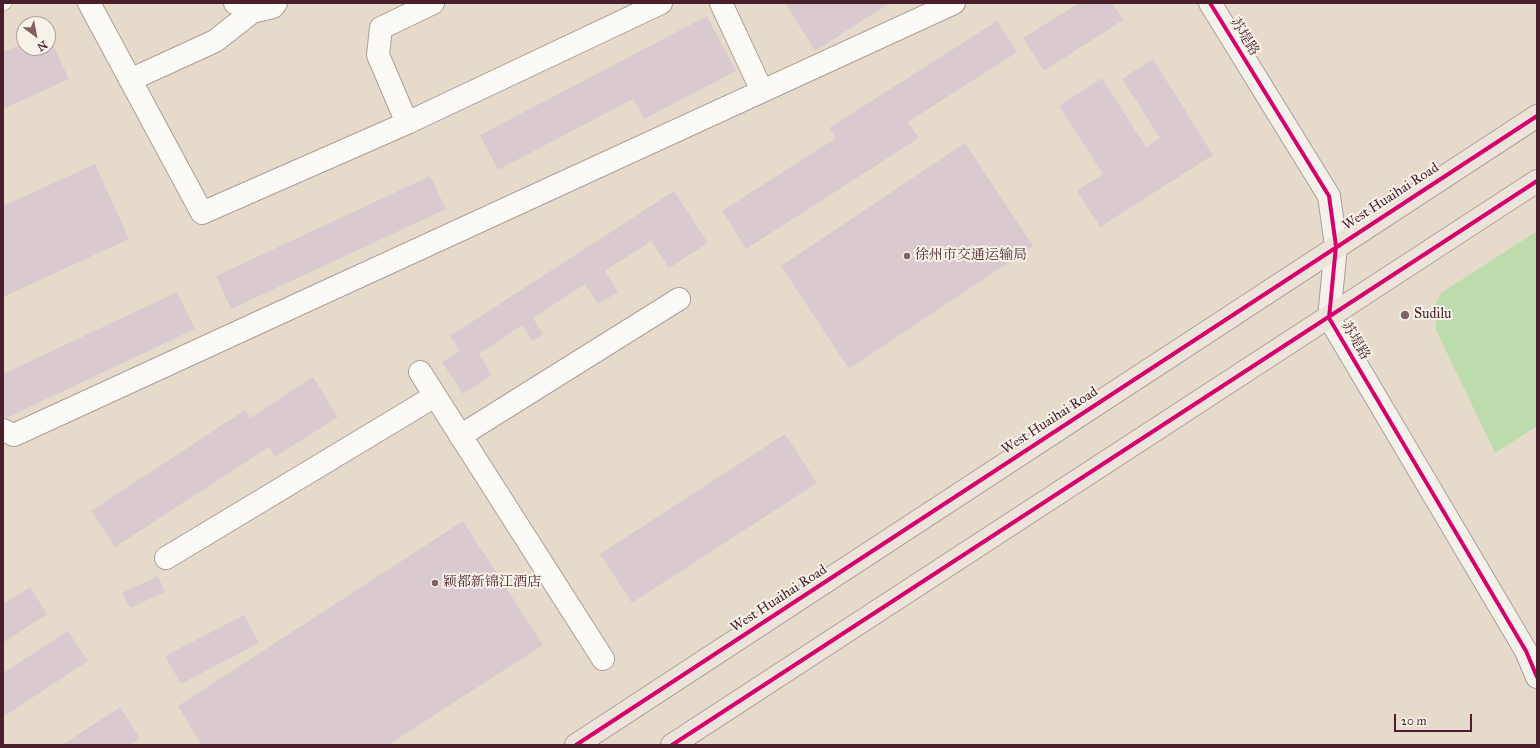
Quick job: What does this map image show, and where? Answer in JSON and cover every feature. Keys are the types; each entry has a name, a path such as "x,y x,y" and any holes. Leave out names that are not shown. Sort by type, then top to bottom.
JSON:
{"main road":[{"name":"West Huaihai Road","path":"576,745 1336,246 1537,116"},
{"path":"672,745 1537,181"}],"street":[{"path":"89,3 202,213 407,123 661,3"},
{"path":"130,80 215,41 243,8 273,7 276,3"},
{"path":"407,123 378,54 380,28 433,3"},
{"path":"721,3 762,91"},
{"path":"3,430 14,435 954,3"},
{"name":"苏堤路","path":"1210,3 1329,196 1336,246 1329,318 1526,651 1537,676"},
{"path":"460,436 679,299"},
{"path":"420,372 603,659"},
{"path":"166,558 435,396"}],"green space":[{"path":"1537,231 1537,426 1495,453 1436,330 1435,305 1441,293"}],"building":[{"path":"785,3 890,3 815,51"},
{"path":"1079,3 1112,3 1123,20 1044,71 1023,38"},
{"path":"707,16 736,71 644,119 633,99 498,170 480,135"},
{"path":"997,21 1017,52 908,122 919,138 746,249 722,211 836,138 829,128"},
{"path":"16,46 16,56 56,56 56,51 69,79 3,109 3,52"},
{"path":"1153,59 1213,155 1100,227 1077,191 1103,174 1059,106 1102,78 1146,147 1160,138 1122,79"},
{"name":"徐州市交通运输局","path":"965,143 1033,246 849,369 781,266"},
{"path":"95,164 129,239 3,297 3,206"},
{"path":"430,176 446,209 231,309 216,276"},
{"path":"674,191 708,243 669,268 651,241 605,271 618,292 598,304 585,284 533,318 543,334 532,341 522,325 479,354 492,375 463,394 442,362 460,351 450,336"},
{"path":"177,292 195,329 4,419 3,374"},
{"path":"313,377 338,417 275,457 269,447 115,547 91,511 245,410 250,418"},
{"path":"785,434 817,483 632,603 600,554"},
{"name":"颖都新锦江酒店","path":"463,521 543,645 388,745 201,745 178,706"},
{"path":"158,576 165,592 130,608 122,593"},
{"path":"30,587 47,614 3,643 3,604"},
{"path":"244,615 259,643 181,684 165,656"},
{"path":"68,631 88,661 3,717 3,673"},
{"path":"120,707 140,738 129,745 62,745"}],"cycle path":[{"path":"1210,3 1329,196 1336,246 1329,318 1526,651 1537,677"},
{"path":"576,745 1537,116"},
{"path":"672,745 1537,181"}],"place":[{"name":"徐州市交通运输局","path":"907,256"},
{"name":"Sudilu","path":"1405,315"},
{"name":"颖都新锦江酒店","path":"435,583"}]}
